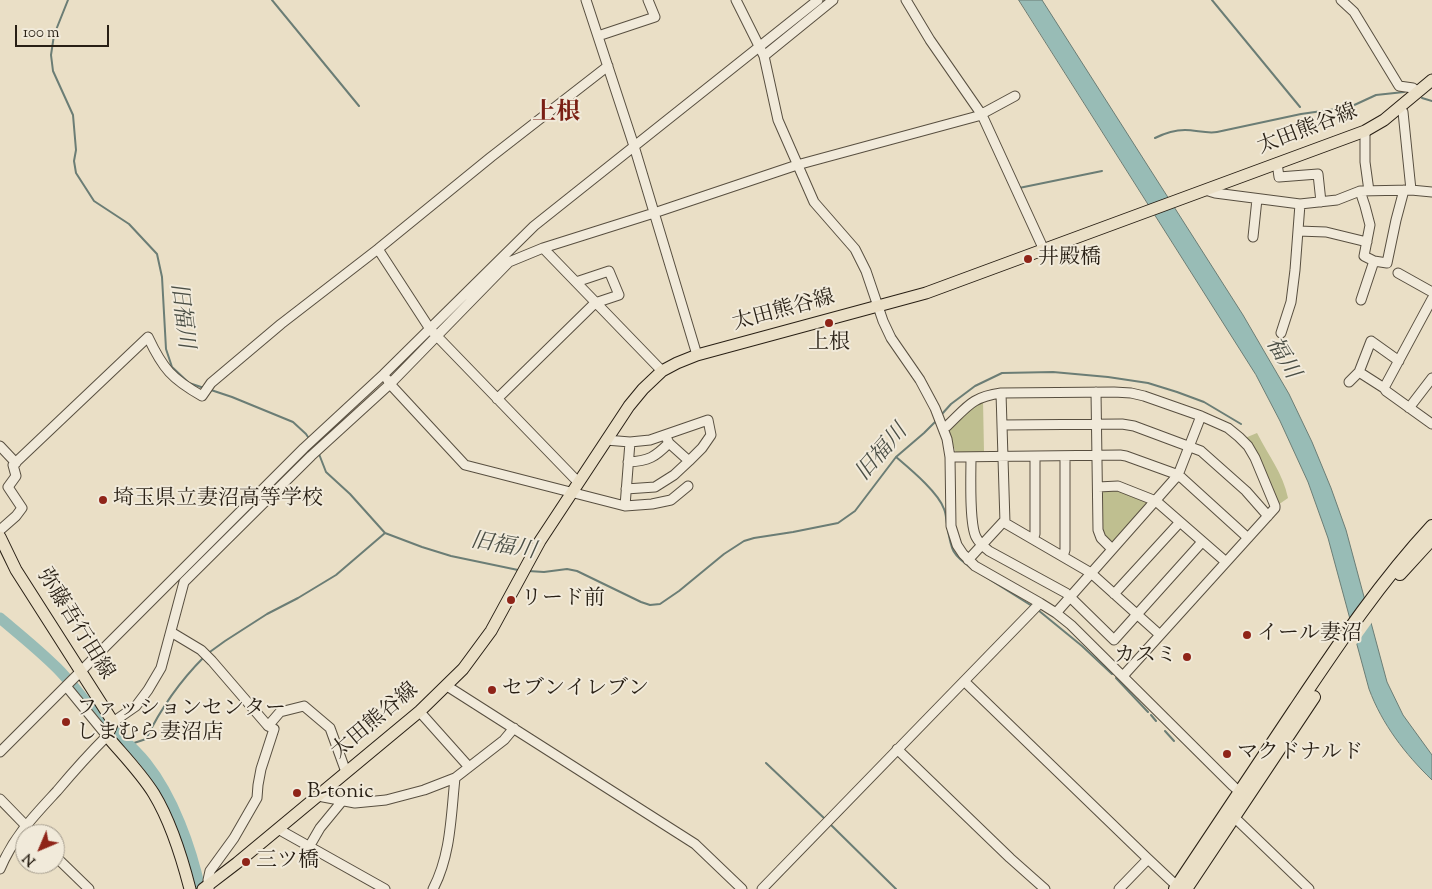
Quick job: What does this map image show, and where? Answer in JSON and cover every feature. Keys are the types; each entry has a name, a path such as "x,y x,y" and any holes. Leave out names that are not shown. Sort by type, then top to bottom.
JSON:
{"highway":[{"path":"1180,888 1409,550 1432,526"},
{"path":"1379,596 1432,539"},
{"path":"1180,888 1234,817 1243,794"}],"main road":[{"name":"太田熊谷線","path":"206,888 419,711 463,669 478,651 521,578 540,541 628,406 662,371 697,355 926,293 1277,164 1364,131 1384,120 1432,80"},
{"name":"弥藤吾行田線","path":"0,537 16,570 77,675 113,722"},
{"path":"113,722 107,736 139,774 161,807 190,889"}],"street":[{"path":"586,0 634,146 697,355"},
{"path":"598,36 655,18 648,0"},
{"path":"736,0 764,56 778,120 814,202 856,249 891,338 920,380 935,408 947,439 950,457 951,526 957,545 968,560 996,579 1056,613 1071,625 1243,794"},
{"path":"0,752 304,448 384,374 534,226 818,0"},
{"path":"764,56 833,0"},
{"path":"906,0 930,40 982,115 1044,250"},
{"path":"1341,0 1354,12 1400,86 1413,88 1418,92"},
{"path":"0,530 22,508 8,486 16,476 14,465 16,462 148,337 158,358 172,376 202,396 211,383 281,324 608,66"},
{"path":"113,722 136,706 161,668 184,582 311,456 390,384 509,262 543,248 654,214 797,165 982,115 1015,96"},
{"path":"1364,131 1365,191 1370,224 1364,256 1386,264 1396,220 1408,190 1403,112 1399,108"},
{"path":"1277,164 1279,177 1318,174 1321,202"},
{"path":"1205,190 1215,193 1300,204 1338,200 1365,191 1408,190 1432,192"},
{"path":"1253,237 1257,198"},
{"path":"1281,333 1291,302 1296,270 1300,204"},
{"path":"1298,231 1326,232 1367,242"},
{"path":"543,248 662,371"},
{"path":"378,249 430,329 578,482"},
{"path":"1361,300 1374,261"},
{"path":"497,399 595,303 619,295 610,271 576,282"},
{"path":"1398,273 1432,292"},
{"path":"1384,388 1432,299"},
{"path":"1349,382 1359,372 1371,341 1399,361"},
{"path":"1359,372 1431,422"},
{"path":"384,374 390,384 466,465 625,506 652,504 671,500 688,486"},
{"path":"1410,408 1432,378"},
{"path":"1096,392 1098,530 1099,535 1112,549"},
{"path":"942,426 948,426 976,399 986,395 1002,393 1131,393 1201,416 1228,428 1235,432 1252,451 1275,506 1273,511 1123,676"},
{"path":"1002,393 1004,521 1008,526 1091,573 1160,635"},
{"path":"1056,613 1178,475 1201,416"},
{"path":"606,440 630,442 667,439 708,420 711,435 702,448 674,475 655,487 626,489"},
{"path":"1002,425 1122,424 1134,426 1190,446 1206,454 1246,491 1268,516"},
{"path":"667,439 689,461"},
{"path":"628,462 657,456 667,439"},
{"path":"625,506 630,442"},
{"path":"0,446 16,462"},
{"path":"1033,539 1035,534 1035,456"},
{"path":"1063,556 1065,550 1065,456"},
{"path":"950,457 1126,456 1178,475 1248,538"},
{"path":"971,457 972,522 975,536 982,545 989,551 1070,597 1114,640 1202,542"},
{"path":"1098,487 1118,486 1156,501 1226,562"},
{"path":"968,560 1004,521"},
{"path":"1114,594 1180,522"},
{"path":"762,889 1040,603"},
{"path":"171,632 202,650 268,726 274,729 261,769 257,798 234,838 210,871 206,888"},
{"path":"964,682 1180,888"},
{"path":"27,824 107,736 66,686"},
{"path":"447,686 696,844 742,889"},
{"path":"268,726 280,712 304,706 330,728 346,772"},
{"path":"419,711 469,767"},
{"path":"318,796 355,803 386,800 424,790 455,778 504,740 514,728"},
{"path":"897,749 1010,858 1045,889"},
{"path":"433,889 440,876 446,854 455,778"},
{"path":"0,799 25,824"},
{"path":"309,847 320,828 343,800"},
{"path":"1234,817 1309,889"},
{"path":"278,829 385,889"},
{"path":"0,869 7,851 15,840"},
{"path":"1119,889 1148,859"},
{"path":"65,866 88,889"}],"green space":[{"path":"983,400 984,452 956,453 948,431 966,411"},
{"path":"1257,433 1279,472 1286,489 1288,498 1278,505 1245,438"},
{"path":"1103,488 1118,489 1148,500 1149,504 1114,542 1110,543 1102,535 1100,492"}],"water":[{"path":"1019,0 1042,0 1243,315 1289,394 1312,442 1346,530 1387,682 1403,715 1432,755 1432,780 1395,738 1374,702 1328,538 1308,482 1256,375"}],"pier":[{"path":"1366,597 1373,621 1355,646 1349,621"}],"waterway":[{"name":"旧福川","path":"68,0 54,35 51,55 53,71 73,115 76,173 94,201 129,224 157,254 162,277 166,349 172,367 189,383 204,388"},
{"path":"272,0 359,106"},
{"path":"1212,0 1300,107"},
{"path":"1155,138 1181,130 1217,132 1301,114 1350,107 1376,95 1404,92"},
{"path":"1422,98 1432,101"},
{"path":"1019,188 1102,171"},
{"name":"旧福川","path":"942,414 951,404 975,386 1002,373 1053,372 1148,383 1204,402 1241,424"},
{"name":"旧福川","path":"211,390 293,422 310,440"},
{"name":"旧福川","path":"528,571 544,572 567,569 577,571 641,602 650,605 660,604 724,554 744,541 838,523 855,511 896,457 937,420"},
{"name":"旧福川","path":"319,454 326,472 350,494 385,533 451,556 518,570"},
{"path":"896,457 923,481 941,502 945,512 953,551 973,569"},
{"path":"207,654 267,614 336,575 385,533"},
{"path":"981,574 1032,606"},
{"path":"1038,610 1082,646 1112,674"},
{"path":"0,618 57,668 95,712 134,750 156,776 180,823 192,856 200,889"},
{"path":"128,745 146,739 172,695 204,657"},
{"path":"1116,678 1148,712"},
{"path":"1151,715 1156,721"},
{"path":"1165,731 1174,741"},
{"path":"766,763 825,819"},
{"path":"830,824 896,889"}],"place":[{"name":"井殿橋","path":"1028,259"},
{"name":"上根","path":"829,323"},
{"name":"埼玉県立妻沼高等学校","path":"103,500"},
{"name":"リード前","path":"511,600"},
{"name":"イール妻沼","path":"1247,635"},
{"name":"カスミ","path":"1187,657"},
{"name":"セブンイレブン","path":"492,690"},
{"name":"ファッションセンター しまむら妻沼店","path":"66,722"},
{"name":"マクドナルド","path":"1227,754"},
{"name":"B-tonic","path":"297,793"},
{"name":"三ツ橋","path":"246,862"}],"district":[{"name":"上根","path":"556,115"}],"water label":[{"name":"福川","path":"1281,359"}]}
